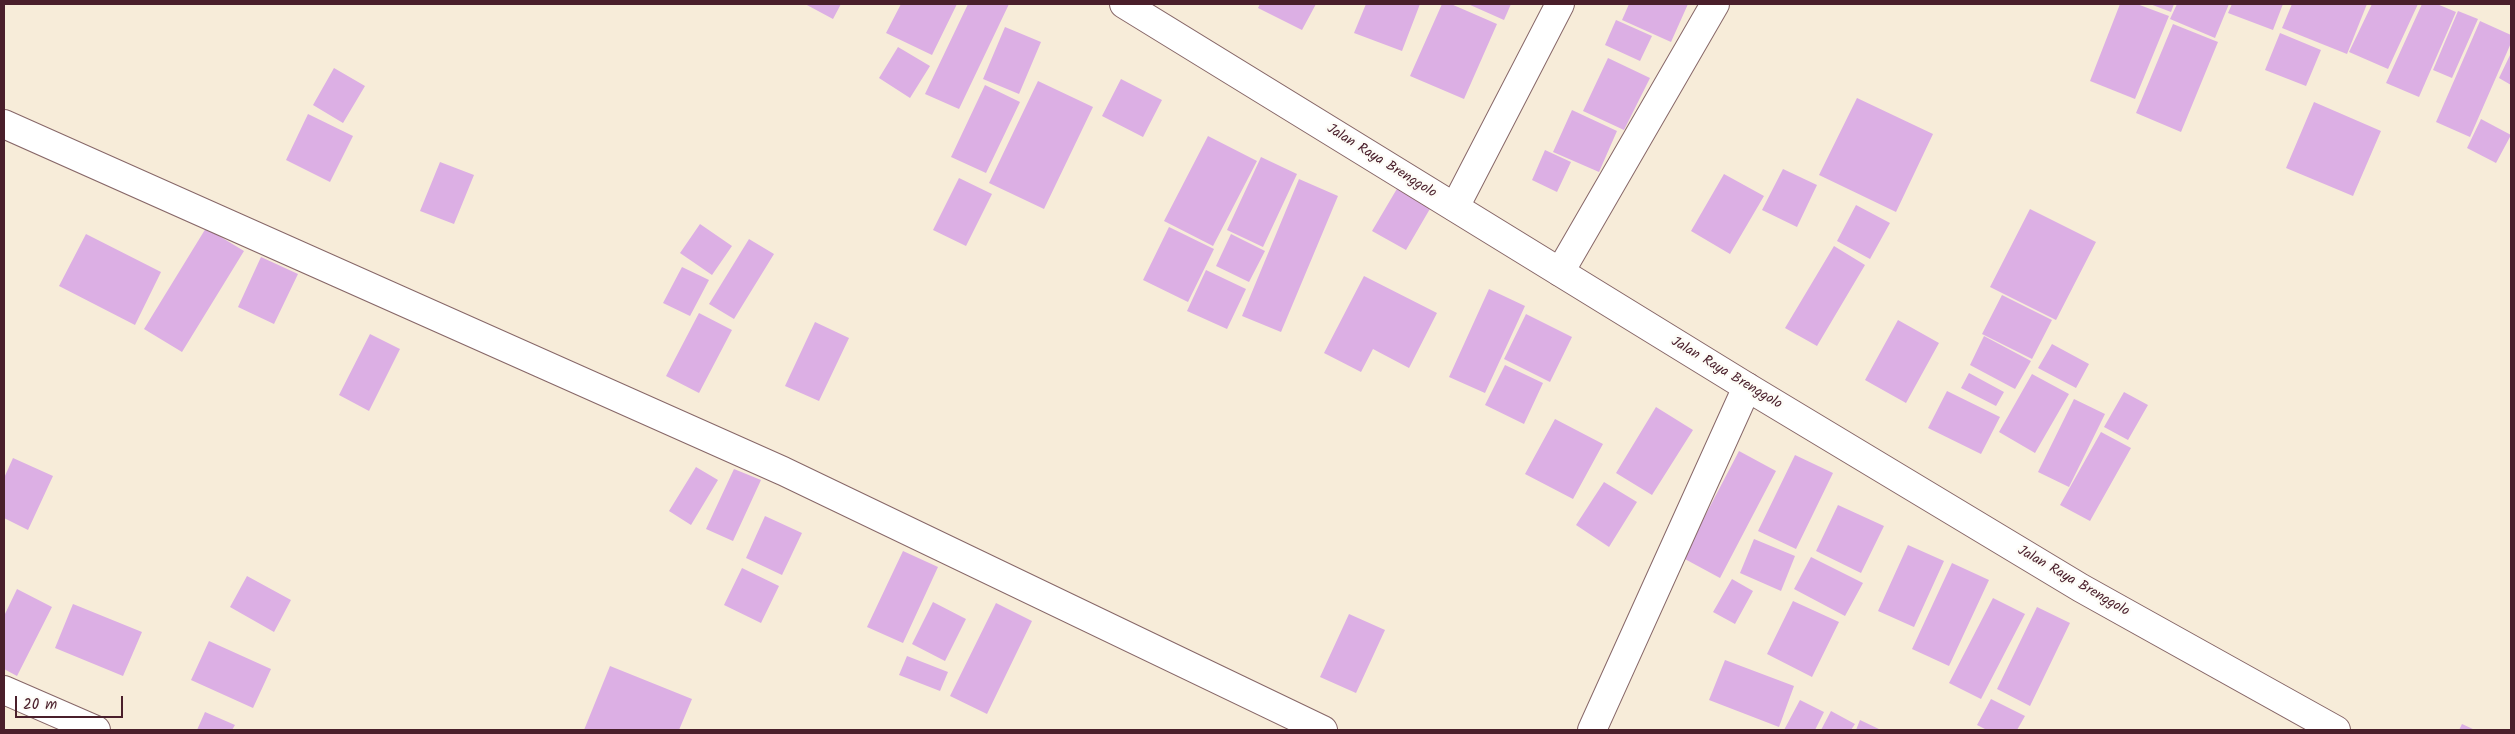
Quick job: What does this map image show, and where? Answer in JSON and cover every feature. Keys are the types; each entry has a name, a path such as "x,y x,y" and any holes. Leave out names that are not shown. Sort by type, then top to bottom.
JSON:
{"street":[{"name":"Jalan Raya Brenggolo","path":"1124,4 1747,387 2081,588 2336,730"},
{"path":"1455,207 1560,4"},
{"path":"1560,272 1715,4"},
{"path":"4,124 783,471 1323,730"},
{"path":"1592,730 1747,387"},
{"path":"4,690 96,730"}],"building":[{"path":"805,4 841,4 833,19"},
{"path":"901,4 957,4 932,55 886,33"},
{"path":"968,4 1009,4 959,109 925,94"},
{"path":"1260,4 1316,4 1302,30 1258,8"},
{"path":"1366,4 1420,4 1402,51 1354,33"},
{"path":"1442,4 1451,4 1497,24 1464,99 1410,76"},
{"path":"1468,4 1511,4 1504,20"},
{"path":"1629,4 1688,4 1671,42 1622,20"},
{"path":"2120,4 2137,4 2169,16 2135,99 2090,81"},
{"path":"2150,4 2174,4 2171,12"},
{"path":"2177,4 2229,4 2215,38 2170,19"},
{"path":"2232,4 2283,4 2273,30 2228,13"},
{"path":"2292,4 2367,4 2347,54 2282,28"},
{"path":"2372,4 2418,4 2388,69 2349,52"},
{"path":"2422,4 2437,4 2456,12 2419,97 2386,83"},
{"path":"2458,11 2478,19 2452,78 2433,70"},
{"path":"1616,20 1652,36 1640,61 1605,45"},
{"path":"2480,21 2511,35 2511,43 2470,137 2436,122"},
{"path":"2173,24 2218,42 2181,132 2136,113"},
{"path":"1005,27 1041,42 1019,94 983,79"},
{"path":"2280,33 2321,50 2306,86 2265,70"},
{"path":"898,47 930,66 910,98 879,78"},
{"path":"2511,53 2511,85 2499,78"},
{"path":"1608,58 1650,78 1624,130 1583,111"},
{"path":"334,68 365,86 343,123 313,105"},
{"path":"1121,79 1162,100 1143,137 1102,116"},
{"path":"1038,81 1093,107 1044,209 989,183"},
{"path":"985,85 1020,102 986,173 951,157"},
{"path":"1857,98 1933,134 1896,212 1819,175"},
{"path":"2314,102 2381,131 2353,196 2286,168"},
{"path":"1572,110 1617,131 1599,172 1553,152"},
{"path":"308,114 353,136 330,182 286,160"},
{"path":"2481,119 2511,135 2496,163 2467,148"},
{"path":"1208,136 1257,161 1213,246 1164,221"},
{"path":"1545,150 1571,162 1557,192 1532,180"},
{"path":"1261,157 1297,174 1263,247 1227,230"},
{"path":"440,162 474,175 454,224 420,211"},
{"path":"1783,169 1817,185 1797,227 1762,210"},
{"path":"1724,174 1764,196 1730,254 1691,231"},
{"path":"959,178 992,194 966,246 933,230"},
{"path":"1299,179 1338,196 1281,332 1242,316"},
{"path":"1398,187 1431,207 1406,250 1372,231"},
{"path":"1856,205 1890,223 1870,259 1837,241"},
{"path":"2030,209 2096,242 2056,320 1990,287"},
{"path":"700,224 732,246 712,275 680,253"},
{"path":"1169,227 1214,249 1188,302 1143,280"},
{"path":"206,228 244,251 182,352 144,329"},
{"path":"86,234 161,272 135,325 59,286"},
{"path":"1231,234 1265,251 1249,282 1216,266"},
{"path":"749,239 774,254 734,319 709,304"},
{"path":"1834,246 1865,265 1817,346 1785,328"},
{"path":"261,257 298,274 274,324 238,307"},
{"path":"682,267 709,280 690,316 663,303"},
{"path":"1206,270 1246,289 1227,329 1187,311"},
{"path":"1364,276 1437,313 1409,368 1373,349 1361,372 1324,353"},
{"path":"1489,289 1525,306 1485,393 1449,377"},
{"path":"2002,295 2052,320 2032,359 1982,334"},
{"path":"699,313 732,330 699,393 666,376"},
{"path":"1526,314 1572,337 1550,382 1504,359"},
{"path":"1898,320 1939,343 1906,403 1865,380"},
{"path":"815,322 849,338 819,401 785,386"},
{"path":"370,334 400,349 369,411 339,395"},
{"path":"1984,336 2031,361 2015,389 1970,365"},
{"path":"2052,344 2089,364 2076,388 2038,368"},
{"path":"1505,365 1543,383 1524,424 1485,405"},
{"path":"1969,373 2004,392 1996,406 1961,388"},
{"path":"2032,374 2069,394 2035,453 1999,432"},
{"path":"1947,391 2000,417 1981,454 1928,428"},
{"path":"2124,392 2148,405 2128,440 2104,427"},
{"path":"2074,399 2105,414 2069,487 2038,472"},
{"path":"1656,407 1693,430 1652,495 1616,473"},
{"path":"1555,419 1603,444 1573,499 1525,474"},
{"path":"2101,432 2131,448 2090,521 2060,505"},
{"path":"1739,451 1776,471 1720,578 1683,558"},
{"path":"1795,455 1833,473 1796,549 1758,531"},
{"path":"13,458 53,476 28,530 4,518 4,478"},
{"path":"696,467 718,480 691,525 669,511"},
{"path":"734,469 761,480 733,541 706,529"},
{"path":"1604,482 1637,502 1609,547 1576,525"},
{"path":"1838,505 1884,526 1861,573 1816,551"},
{"path":"765,516 802,533 782,575 746,558"},
{"path":"1754,539 1795,556 1781,591 1740,573"},
{"path":"1908,545 1944,561 1914,627 1878,611"},
{"path":"903,551 938,567 903,643 867,627"},
{"path":"1811,557 1863,583 1845,616 1794,589"},
{"path":"1952,563 1989,580 1949,666 1912,649"},
{"path":"742,568 779,586 761,623 724,605"},
{"path":"247,576 291,600 274,632 230,607"},
{"path":"1732,579 1753,591 1735,624 1713,612"},
{"path":"17,589 52,607 17,676 4,669 4,616"},
{"path":"1993,598 2025,614 1981,699 1949,683"},
{"path":"1793,601 1839,622 1812,677 1767,654"},
{"path":"933,602 966,619 945,661 912,644"},
{"path":"996,603 1032,621 987,714 950,696"},
{"path":"73,604 142,632 123,676 55,648"},
{"path":"2037,607 2070,623 2030,706 1997,689"},
{"path":"1349,614 1385,630 1356,693 1320,677"},
{"path":"209,641 271,669 253,708 191,680"},
{"path":"907,656 948,672 940,691 899,675"},
{"path":"1725,660 1794,686 1779,727 1709,700"},
{"path":"610,666 692,699 679,730 584,730"},
{"path":"1991,699 2025,716 2017,730 1987,730 1977,725"},
{"path":"1800,700 1824,712 1815,730 1784,730"},
{"path":"1831,711 1855,724 1851,730 1821,730"},
{"path":"205,712 235,725 232,730 197,730"},
{"path":"1860,720 1881,730 1856,730"},
{"path":"2462,724 2475,730 2459,730"}]}
